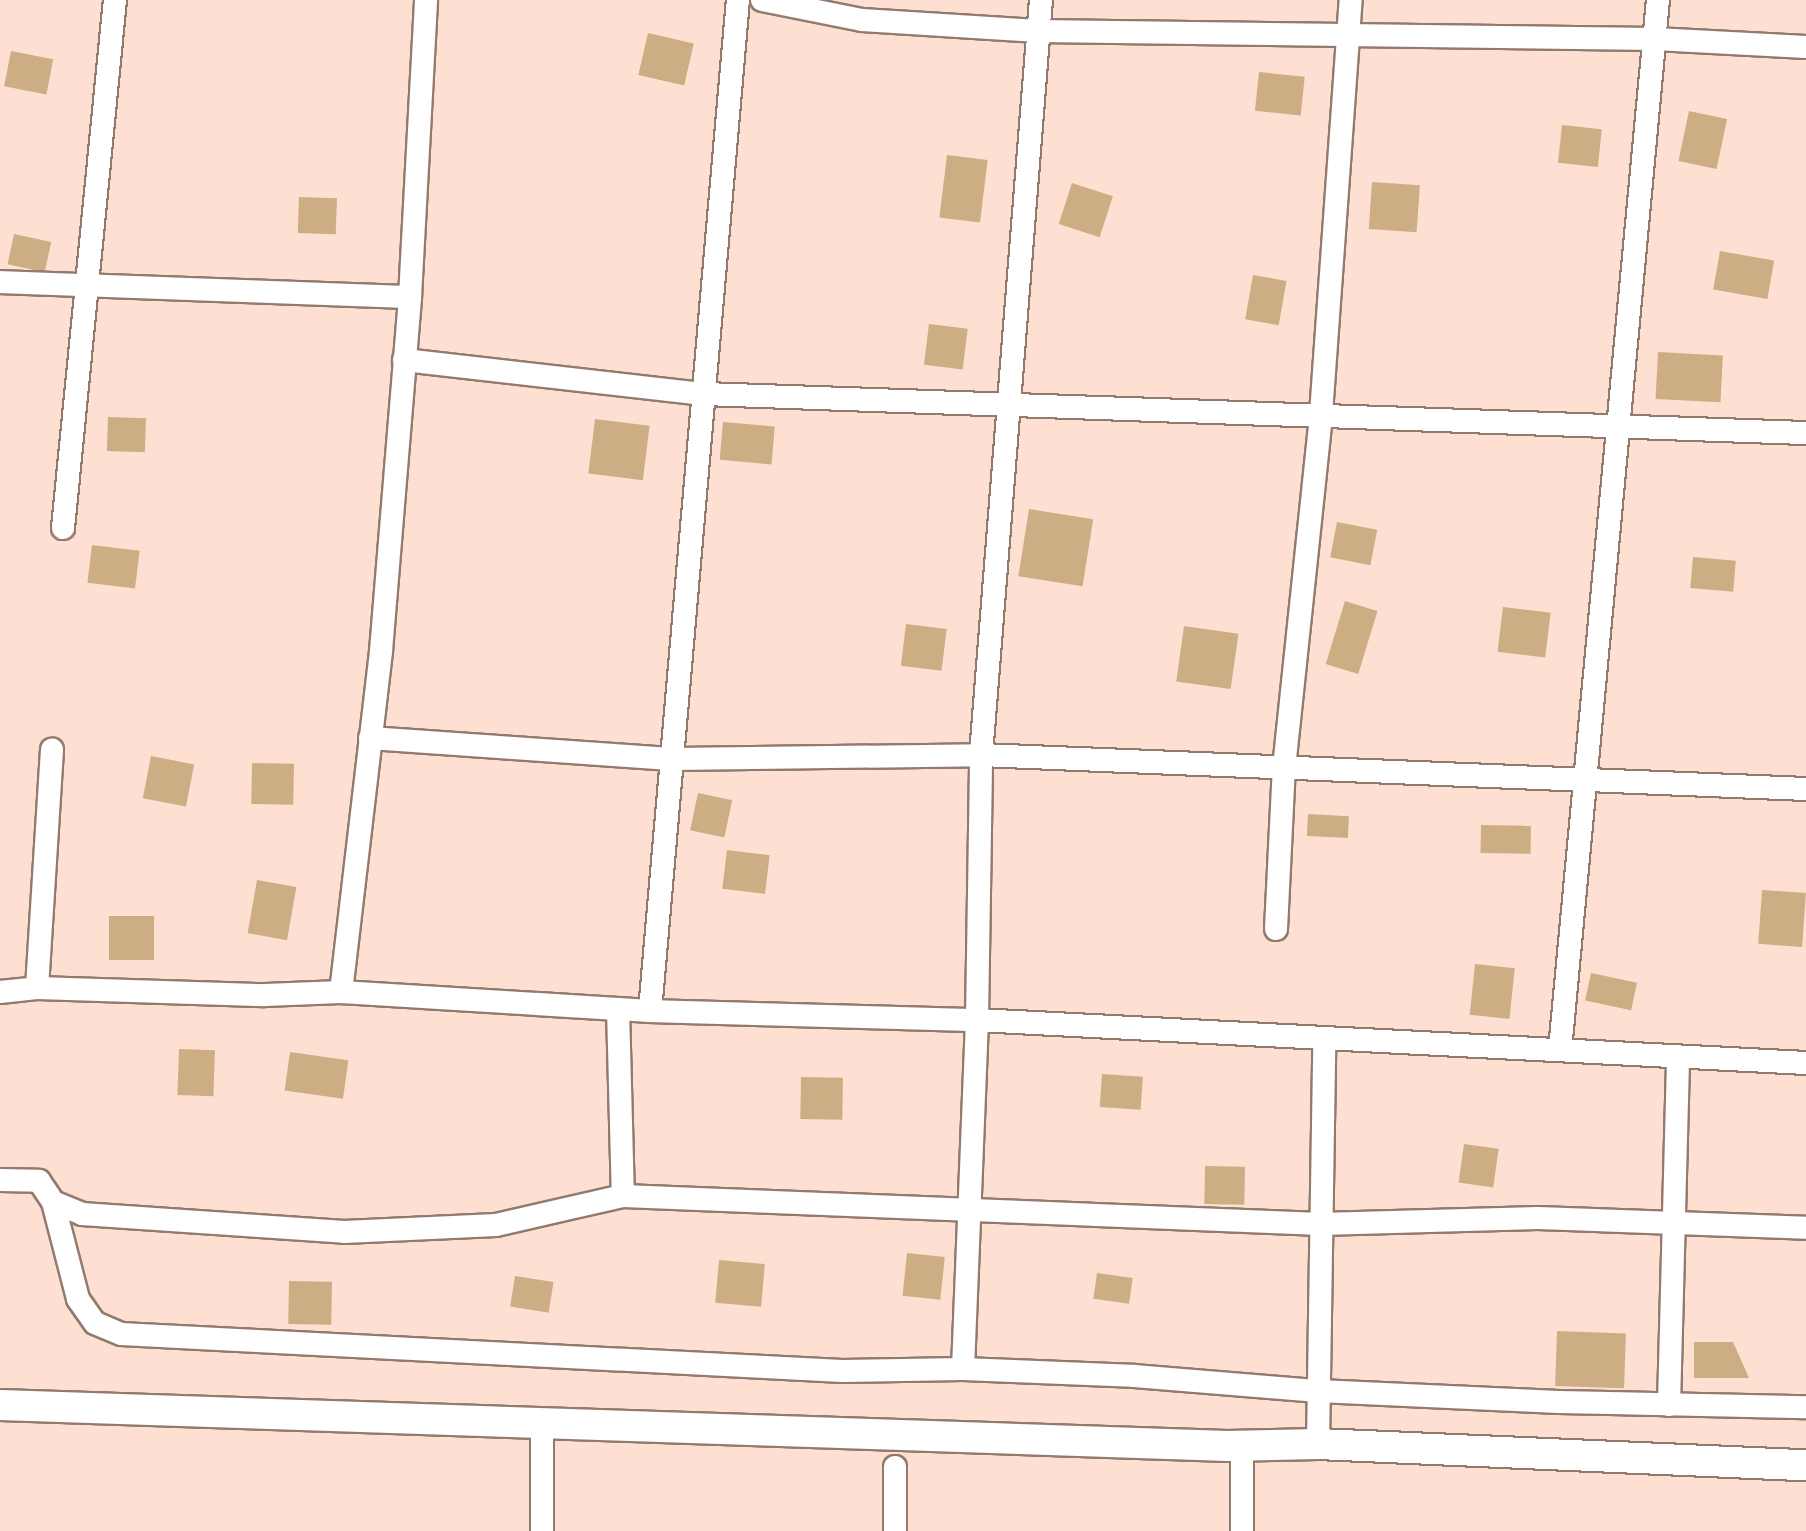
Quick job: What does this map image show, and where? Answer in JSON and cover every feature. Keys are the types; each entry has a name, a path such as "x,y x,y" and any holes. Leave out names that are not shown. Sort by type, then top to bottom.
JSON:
{"street":[{"path":"63,528 116,0"},
{"path":"341,992 370,738 410,297 426,0"},
{"path":"650,1010 738,0"},
{"path":"762,0 862,20 1038,31 1655,39 1806,46"},
{"path":"963,1369 978,1020 981,755 1041,0"},
{"path":"1276,929 1284,768 1321,414 1351,0"},
{"path":"1560,1050 1658,0"},
{"path":"0,282 410,297"},
{"path":"404,360 704,394 1806,433"},
{"path":"370,738 674,759 981,755 1806,789"},
{"path":"37,988 52,749"},
{"path":"0,992 37,988 265,995 341,992 650,1010 978,1020 1324,1040 1408,1040 1806,1063"},
{"path":"618,1008 622,1196"},
{"path":"1318,1444 1324,1040"},
{"path":"1669,1405 1678,1058"},
{"path":"0,1180 39,1181 52,1202 78,1298 95,1322 122,1334 822,1370 963,1369 1134,1376 1318,1391 1806,1407"},
{"path":"52,1202 82,1214 344,1232 496,1226 622,1196 1320,1224 1674,1220 1806,1228"},
{"path":"0,1405 1242,1446 1318,1444 1806,1465"},
{"path":"542,1423 542,1531"},
{"path":"1242,1446 1242,1531"},
{"path":"894,1467 896,1531"}],"building":[{"path":"648,33 694,44 684,85 638,75"},
{"path":"11,51 53,59 46,95 4,86"},
{"path":"1259,72 1305,77 1301,116 1255,111"},
{"path":"1689,111 1727,119 1717,169 1678,161"},
{"path":"1562,125 1602,129 1598,167 1558,163"},
{"path":"947,155 988,160 980,223 939,218"},
{"path":"1372,182 1420,185 1417,232 1369,229"},
{"path":"1072,183 1113,196 1100,237 1059,224"},
{"path":"299,197 337,198 336,234 298,233"},
{"path":"14,234 51,242 45,272 8,264"},
{"path":"1720,251 1774,261 1767,299 1713,289"},
{"path":"1253,275 1286,281 1279,325 1245,319"},
{"path":"929,324 968,329 963,369 924,365"},
{"path":"1658,352 1723,355 1720,402 1656,399"},
{"path":"108,417 146,418 145,452 107,451"},
{"path":"595,419 650,426 643,480 588,474"},
{"path":"723,422 775,427 771,464 720,460"},
{"path":"1029,509 1093,519 1083,586 1018,576"},
{"path":"1337,522 1377,530 1370,565 1330,557"},
{"path":"92,545 140,551 135,589 87,583"},
{"path":"1693,557 1736,561 1733,592 1690,588"},
{"path":"1345,601 1378,611 1358,674 1326,664"},
{"path":"1503,607 1551,613 1545,658 1498,652"},
{"path":"906,624 947,629 942,671 901,666"},
{"path":"1184,626 1238,634 1231,689 1176,681"},
{"path":"151,756 194,764 186,807 143,798"},
{"path":"252,763 294,764 293,805 251,804"},
{"path":"698,793 732,800 724,837 690,830"},
{"path":"1308,814 1349,816 1348,838 1307,836"},
{"path":"1481,825 1531,826 1531,854 1481,853"},
{"path":"727,850 770,855 765,894 722,889"},
{"path":"257,880 296,887 287,940 248,933"},
{"path":"1762,890 1806,893 1802,947 1758,944"},
{"path":"109,916 154,916 154,960 109,960"},
{"path":"1475,964 1515,968 1509,1019 1470,1015"},
{"path":"1591,973 1637,983 1631,1010 1585,1000"},
{"path":"179,1049 215,1050 213,1096 177,1095"},
{"path":"290,1052 348,1060 343,1099 285,1091"},
{"path":"1102,1074 1143,1077 1141,1110 1100,1107"},
{"path":"801,1077 843,1078 842,1120 800,1119"},
{"path":"1464,1144 1499,1149 1493,1187 1459,1183"},
{"path":"1205,1166 1245,1167 1244,1205 1204,1204"},
{"path":"907,1253 945,1257 940,1300 903,1296"},
{"path":"719,1260 765,1264 761,1307 715,1303"},
{"path":"1097,1273 1133,1278 1129,1304 1093,1299"},
{"path":"515,1276 554,1282 549,1313 510,1307"},
{"path":"289,1281 332,1282 331,1325 288,1324"},
{"path":"1557,1331 1626,1333 1624,1388 1555,1386"},
{"path":"1694,1342 1733,1342 1749,1378 1694,1378"}]}
